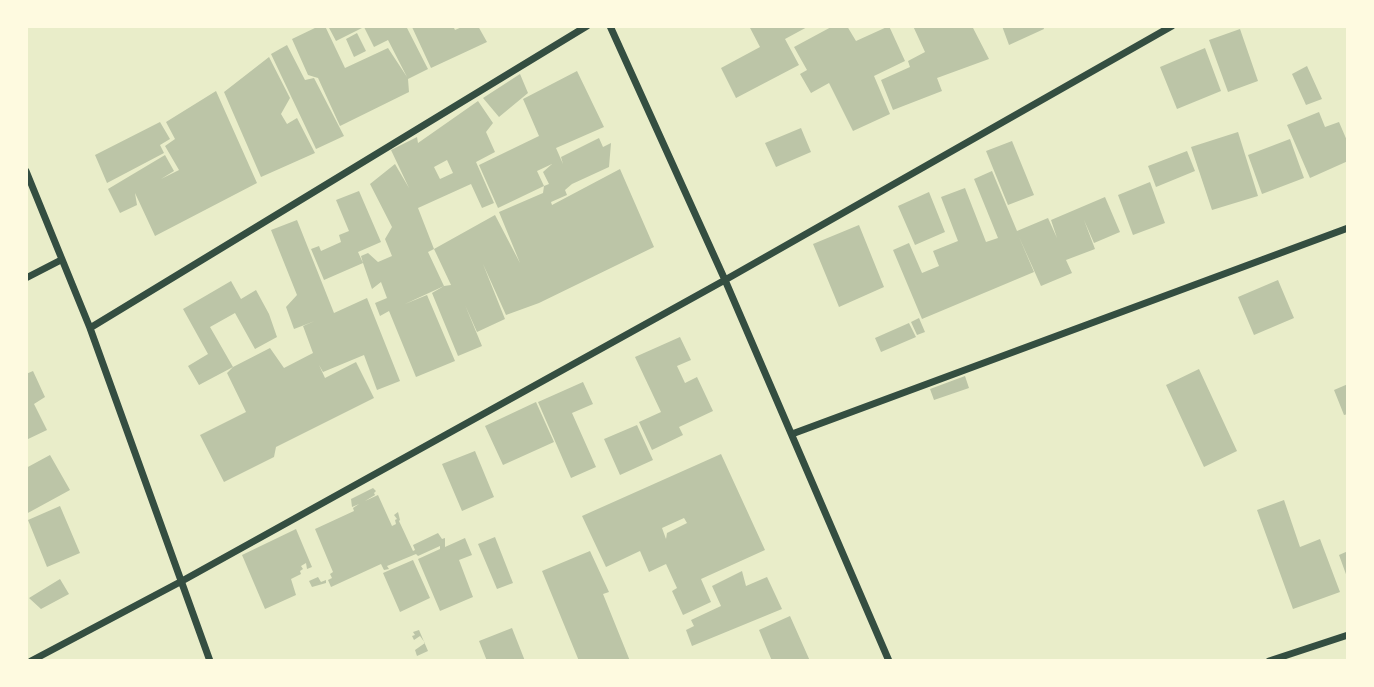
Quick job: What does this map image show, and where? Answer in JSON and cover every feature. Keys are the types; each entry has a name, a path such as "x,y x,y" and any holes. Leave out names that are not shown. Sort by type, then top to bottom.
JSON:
{"street":[{"path":"90,328 587,26"},
{"path":"610,26 725,279 889,661"},
{"path":"31,661 182,581 725,279 1172,26"},
{"path":"26,171 90,328 210,661"},
{"path":"792,434 1348,228"},
{"path":"26,278 61,260"},
{"path":"1269,661 1348,635"}],"building":[{"path":"319,26 325,26 345,68 388,48 407,77 388,40 374,47 364,27 336,41 328,26 406,26 428,69 408,79 409,92 340,126 318,78 308,75 292,39"},
{"path":"453,26 455,30 464,26 478,26 487,42 431,68 412,27"},
{"path":"749,26 809,26 785,39 799,65 736,98 721,68 760,47"},
{"path":"833,26 847,26 856,41 889,26 905,61 874,76 890,114 853,131 829,83 811,93 800,74 807,70 794,47"},
{"path":"913,26 972,26 989,59 937,78 942,91 893,110 881,80 910,67 908,61 925,52"},
{"path":"1002,26 1043,26 1044,29 1009,45"},
{"path":"1240,29 1258,81 1228,92 1209,40"},
{"path":"357,33 366,51 354,57 346,39"},
{"path":"287,45 305,80 314,78 344,136 316,149 271,54"},
{"path":"1205,48 1221,91 1177,109 1160,67"},
{"path":"269,57 290,98 281,114 287,124 297,118 315,153 261,177 224,92"},
{"path":"1307,66 1322,99 1306,105 1292,74"},
{"path":"577,71 604,127 556,148 563,164 561,157 599,138 603,147 611,143 609,167 572,184 565,190 567,195 551,202 552,205 620,169 654,247 539,303 506,315 483,264 505,319 477,332 465,305 482,346 458,356 432,293 451,285 434,249 495,215 520,263 499,212 543,193 544,186 498,208 479,165 539,136 523,99","holes":["552,164 543,172 549,184 544,186 537,171"]},
{"path":"520,74 528,93 499,117 483,98"},
{"path":"216,91 257,183 155,236 135,193 137,205 120,213 108,189 165,155 174,171 161,179 179,170 165,146 175,139 166,122"},
{"path":"478,101 493,123 486,132 495,152 476,162 494,203 482,208 471,184 418,208 434,249 428,252 444,286 405,304 427,295 455,361 416,377 389,311 380,316 375,303 387,298 381,282 372,289 361,256 368,253 378,262 392,256 385,239 392,227 370,184 395,164 409,188 391,150 417,137 418,143","holes":["447,160 453,173 440,179 434,167"]},
{"path":"1319,112 1325,127 1339,122 1348,143 1348,161 1310,178 1287,125"},
{"path":"160,122 170,139 160,145 164,153 107,183 95,155"},
{"path":"801,128 811,152 776,167 765,143"},
{"path":"1238,132 1258,196 1212,210 1191,147"},
{"path":"1290,139 1304,178 1262,194 1248,155"},
{"path":"1012,141 1034,195 1008,205 986,151"},
{"path":"1187,151 1195,171 1156,187 1148,166"},
{"path":"992,171 1017,231 1048,218 1057,238 1051,220 1105,197 1120,232 1094,243 1084,220 1095,249 1066,260 1072,273 1041,286 1019,237 1034,272 922,319 893,250 909,243 922,273 939,266 933,251 958,241 941,197 965,188 986,242 998,238 974,179"},
{"path":"1150,182 1165,223 1133,235 1118,195"},
{"path":"359,191 381,242 358,252 363,263 324,280 311,249 319,246 321,251 341,242 339,235 349,231 336,200"},
{"path":"929,192 945,232 915,245 898,206"},
{"path":"297,220 334,313 367,298 400,381 377,390 364,355 323,372 319,365 325,378 356,362 374,398 276,447 274,457 224,482 200,435 246,412 227,373 233,367 270,348 284,368 313,353 303,326 315,321 294,329 286,307 297,295 271,230"},
{"path":"859,225 884,287 839,307 813,244"},
{"path":"1278,280 1294,318 1254,335 1238,297"},
{"path":"231,281 241,299 256,290 277,337 255,349 235,313 210,327 233,367 199,385 188,366 208,354 183,309"},
{"path":"919,318 925,332 917,335 911,322"},
{"path":"909,323 916,337 881,352 875,338"},
{"path":"680,337 691,360 677,366 685,383 697,377 713,411 679,427 683,435 652,450 639,422 661,412 635,357"},
{"path":"1199,369 1237,451 1204,467 1166,385"},
{"path":"33,371 45,397 34,404 47,430 26,440 26,374"},
{"path":"965,376 969,388 934,400 930,389"},
{"path":"583,382 593,404 572,413 596,467 571,478 538,402"},
{"path":"1348,384 1348,414 1344,415 1334,390"},
{"path":"536,402 554,442 503,465 485,426"},
{"path":"637,425 653,460 620,475 604,439"},
{"path":"475,451 494,497 462,511 442,464"},
{"path":"721,454 765,550 701,579 711,602 683,615 672,591 677,588 666,564 649,572 640,551 606,567 582,516","holes":["684,518 687,523 667,533 666,539 662,528"]},
{"path":"50,455 70,490 26,514 26,468"},
{"path":"373,488 375,495 365,501 378,495 392,526 396,524 394,515 398,512 399,521 413,551 413,545 438,533 442,539 445,538 445,547 465,538 472,555 459,560 473,597 440,611 418,559 440,549 440,546 387,566 389,569 384,570 381,564 331,587 328,580 332,578 330,574 333,572 315,529 354,511 353,508 359,504 352,507 351,499"},
{"path":"1284,500 1300,547 1320,539 1340,592 1293,609 1257,510"},
{"path":"60,506 80,553 47,567 28,520"},
{"path":"296,529 312,567 307,569 306,563 301,566 301,574 291,579 296,595 265,609 242,555"},
{"path":"495,537 513,583 497,589 478,544"},
{"path":"590,551 609,592 603,594 630,661 579,661 542,571"},
{"path":"1348,551 1348,577 1347,577 1339,555"},
{"path":"413,560 430,598 400,612 383,573"},
{"path":"742,571 746,586 767,577 782,609 692,646 686,630 694,626 691,620 721,606 712,586"},
{"path":"318,577 321,582 326,580 326,583 312,587 309,581"},
{"path":"60,579 69,594 41,609 29,598"},
{"path":"790,616 810,661 772,661 759,630"},
{"path":"512,628 525,661 487,661 479,641"},
{"path":"419,630 424,642 420,636 414,640 412,636 415,635 413,632"},
{"path":"425,643 428,651 417,656 415,650"}]}
